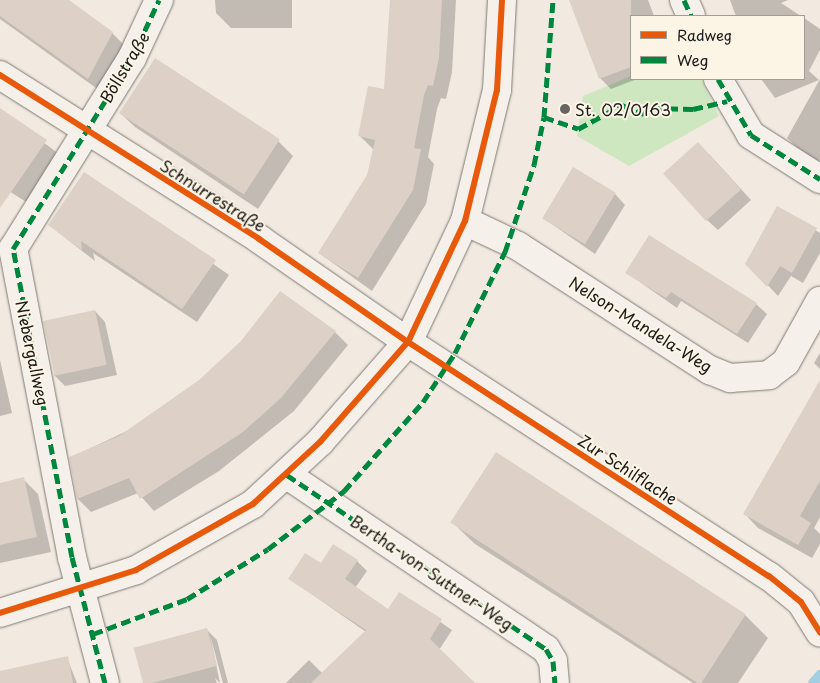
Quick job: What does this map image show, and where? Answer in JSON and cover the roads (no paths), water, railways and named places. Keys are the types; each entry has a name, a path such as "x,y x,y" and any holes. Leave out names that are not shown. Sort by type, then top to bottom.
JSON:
{"street":[{"name":"Böllstraße","path":"84,132 132,58 160,0"},
{"path":"0,613 81,591 144,566 253,504 287,475 408,342 465,221 497,90 502,0"},
{"path":"684,0 691,15"},
{"name":"Schnurrestraße","path":"0,75 84,132 259,239 408,342"},
{"path":"719,80 751,135 820,179"},
{"name":"Niebergallweg","path":"84,132 13,249 81,591 105,683"},
{"name":"Nelson-Mandela-Weg","path":"465,221 518,246 710,370 730,378 769,375 786,362 820,301"},
{"name":"Zur Schilflache","path":"408,342 769,576 801,602 820,633"},
{"name":"Bertha-von-Suttner-Weg","path":"287,475 546,649 554,661 555,683"}],"waterway":[{"path":"813,683 820,675"}],"place":[{"name":"St. 02/0163","path":"565,109"}]}
